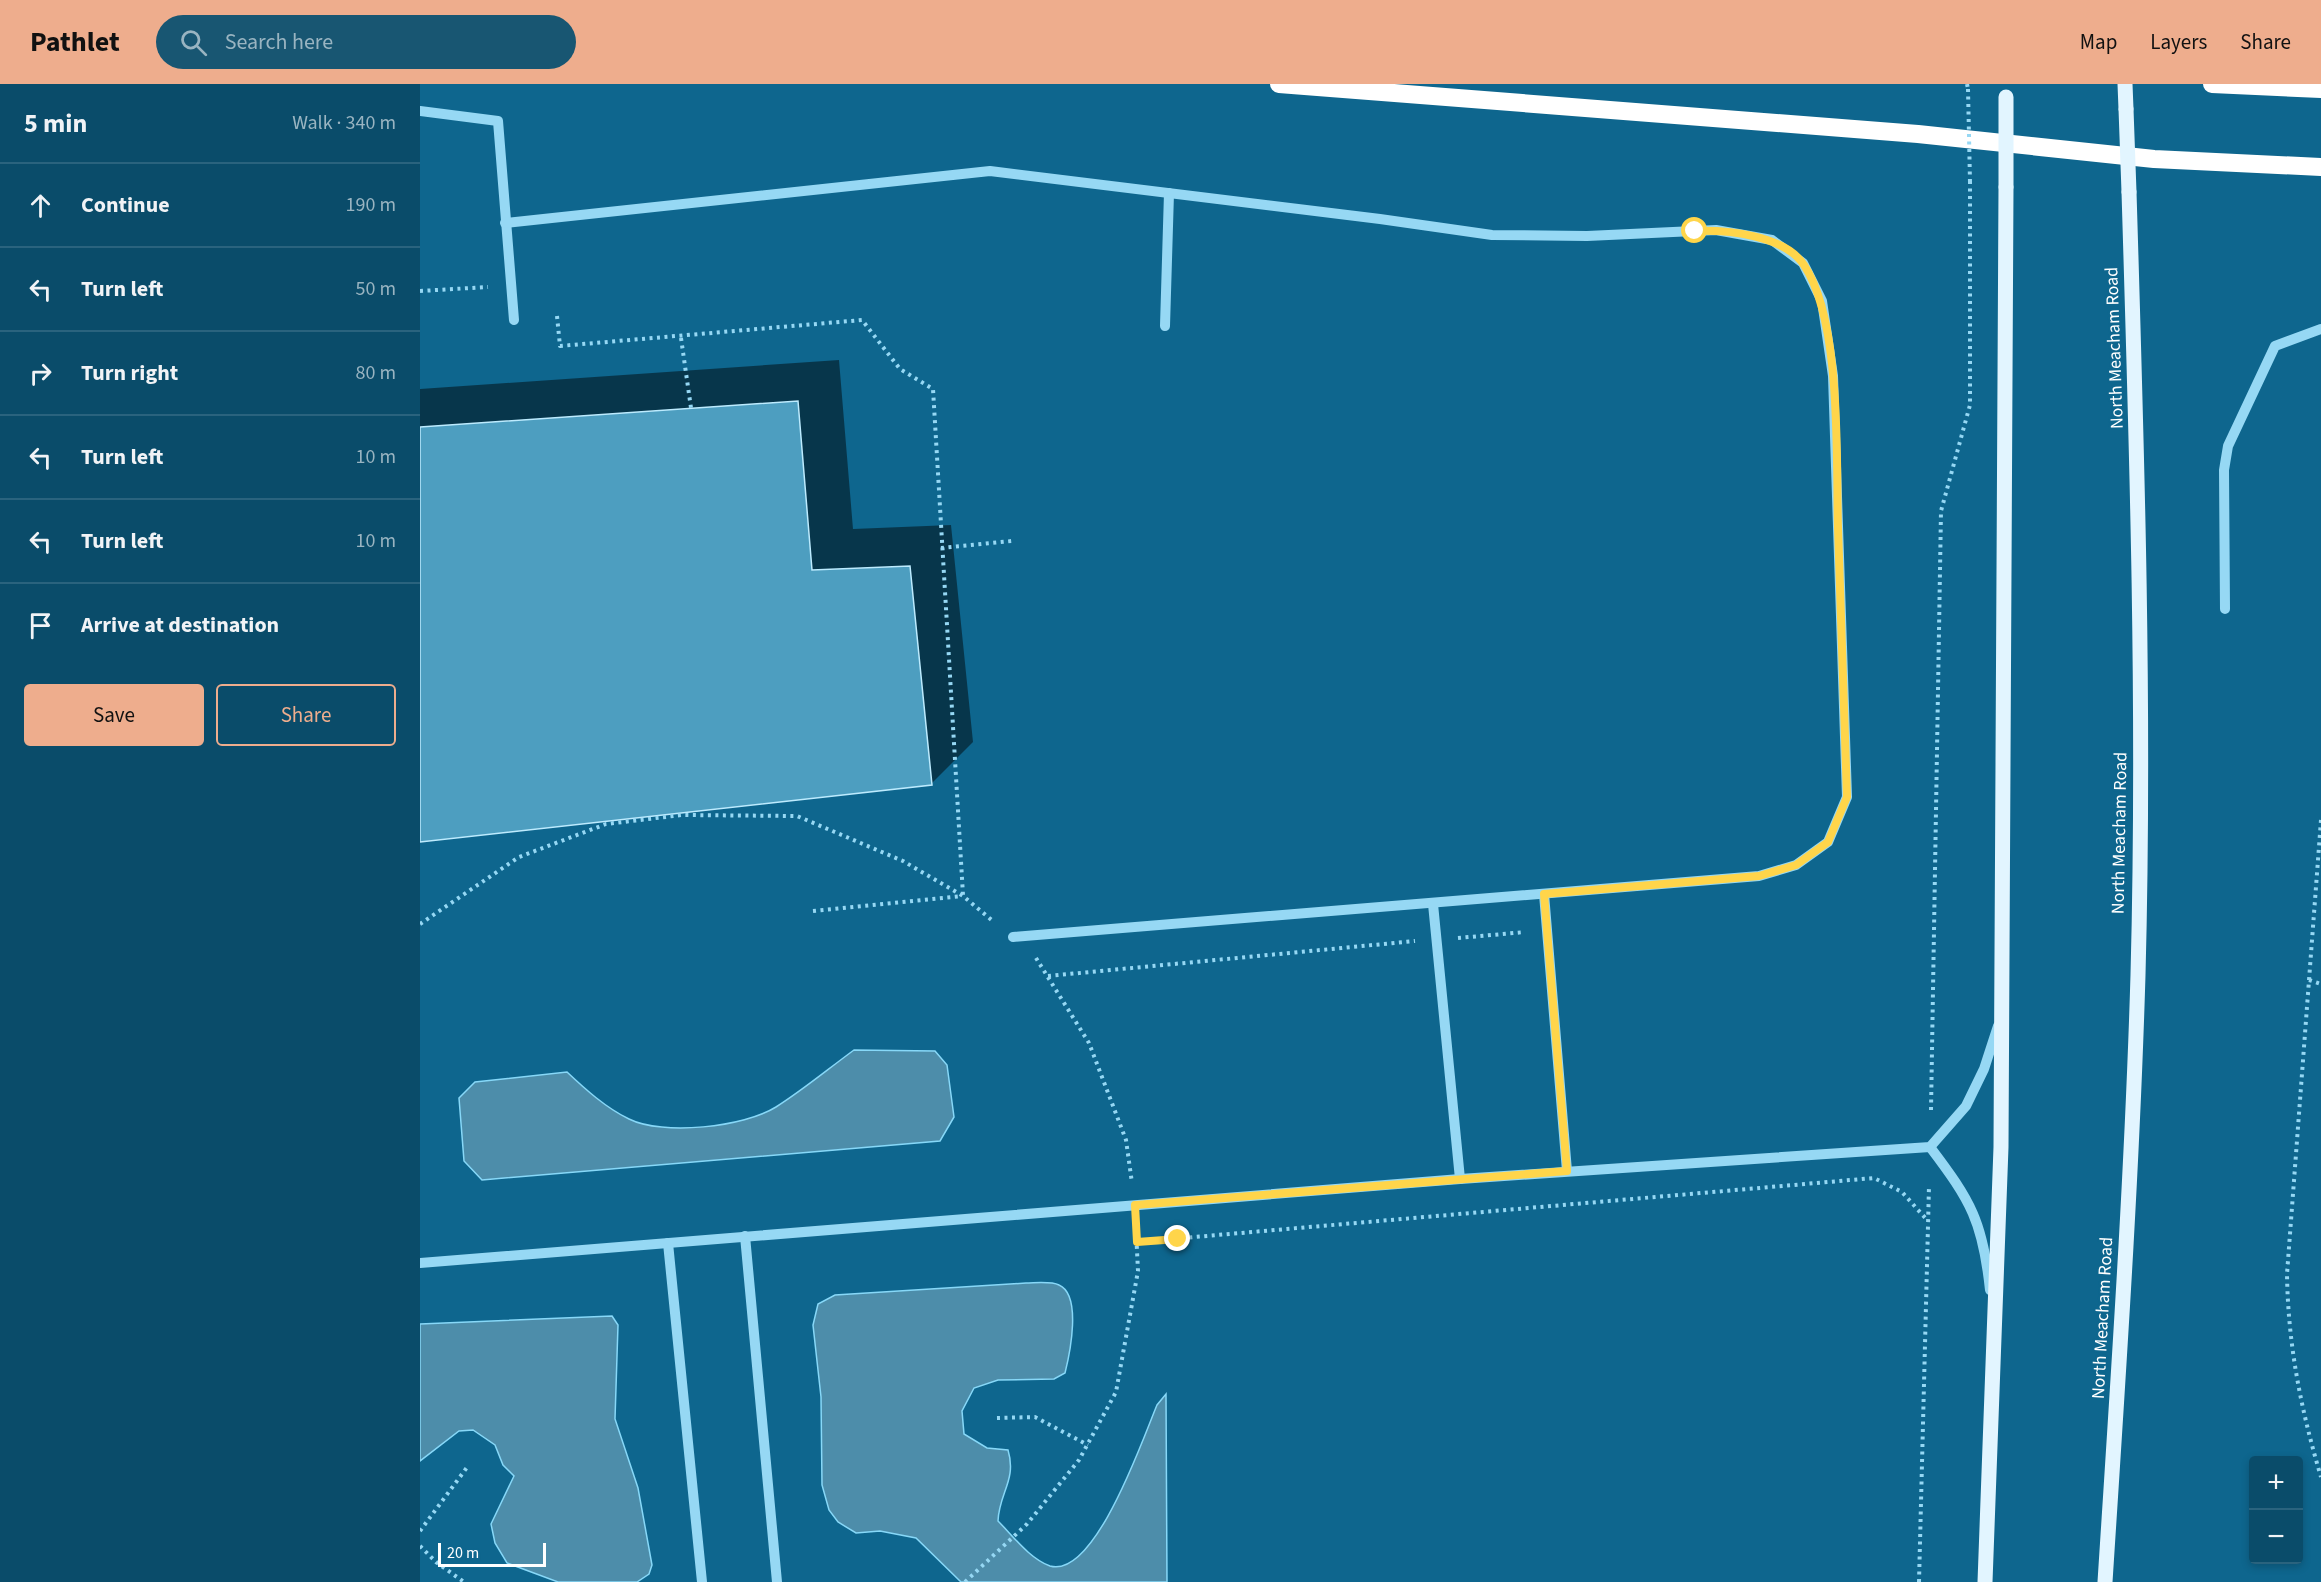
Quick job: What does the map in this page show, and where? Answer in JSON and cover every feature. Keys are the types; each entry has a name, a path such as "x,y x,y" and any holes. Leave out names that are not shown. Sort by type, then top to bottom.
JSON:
{"highway":[{"path":"1279,84 1918,134 2154,159 2321,166"},
{"path":"2212,84 2321,89"}],"main road":[{"name":"North Meacham Road","path":"2105,1582 2123,1306 2138,975 2141,602 2125,84"},
{"path":"1985,1582 2001,1147 2006,90"}],"lane":[{"path":"420,111 498,121 514,320"},
{"path":"505,223 990,171 1380,219 1491,235 1587,236 1716,230 1772,240 1803,263 1822,301 1833,376 1847,797 1828,842 1796,865 1759,876 1013,938"},
{"path":"1165,326 1168,194"},
{"path":"2226,609 2224,470 2228,447 2275,346 2321,329"},
{"path":"1544,894 1567,1171"},
{"path":"1433,904 1461,1179"},
{"path":"420,1263 1461,1179 1930,1147 1966,1106 1984,1069 2002,1015"},
{"path":"1930,1147 1960,1186 1974,1212 1986,1248 1994,1325"},
{"path":"745,1236 777,1582"},
{"path":"668,1243 702,1582"}],"path":[{"path":"1919,1582 1930,1147 1941,511 1970,405 1968,86"},
{"path":"420,291 511,286"},
{"path":"557,316 560,346 681,338 862,321 900,369 933,389 963,896"},
{"path":"681,338 691,408"},
{"path":"941,548 1012,541"},
{"path":"420,924 519,857 606,824 682,815 797,816 903,861 963,896 1036,958 1089,1043 1126,1140 1135,1205 1138,1271 1116,1392 1088,1445 1079,1460 1027,1524 965,1582"},
{"path":"2321,820 2287,1274 2288,1313 2299,1399 2321,1477"},
{"path":"813,910 963,896"},
{"path":"1048,976 1547,930"},
{"path":"2309,980 2321,984"},
{"path":"1137,1242 1874,1178 1902,1192 1928,1221"},
{"path":"997,1418 1035,1418 1088,1445"},
{"path":"420,1531 468,1466"},
{"path":"420,1546 436,1562 464,1582"}],"water":[{"path":"854,1050 935,1051 947,1065 954,1117 940,1141 482,1180 464,1161 459,1098 475,1082 567,1072 604,1104 629,1119 662,1127 703,1127 744,1120 776,1107"},
{"path":"1026,1283 1056,1284 1066,1291 1072,1312 1071,1339 1065,1373 1054,1379 998,1380 974,1388 962,1411 964,1434 987,1448 1008,1450 1009,1478 1001,1502 998,1521 1022,1546 1043,1563 1050,1566 1067,1564 1084,1551 1100,1529 1129,1474 1157,1405 1166,1394 1167,1582 961,1582 916,1538 880,1531 856,1533 838,1522 829,1510 822,1485 821,1397 813,1325 818,1304 835,1295"},
{"path":"612,1316 618,1325 615,1419 638,1488 652,1565 649,1574 637,1582 558,1582 507,1563 495,1543 491,1524 514,1476 503,1465 495,1445 473,1430 459,1431 420,1461 420,1324"}],"building":[{"path":"798,401 812,570 910,566 932,785 420,842 420,427"}],"route":[{"path":"1178,1239 1137,1242 1135,1205 1567,1171 1544,894 1759,876 1796,865 1828,842 1847,797 1833,376 1822,301 1803,263 1772,240 1716,230 1695,231"}]}
